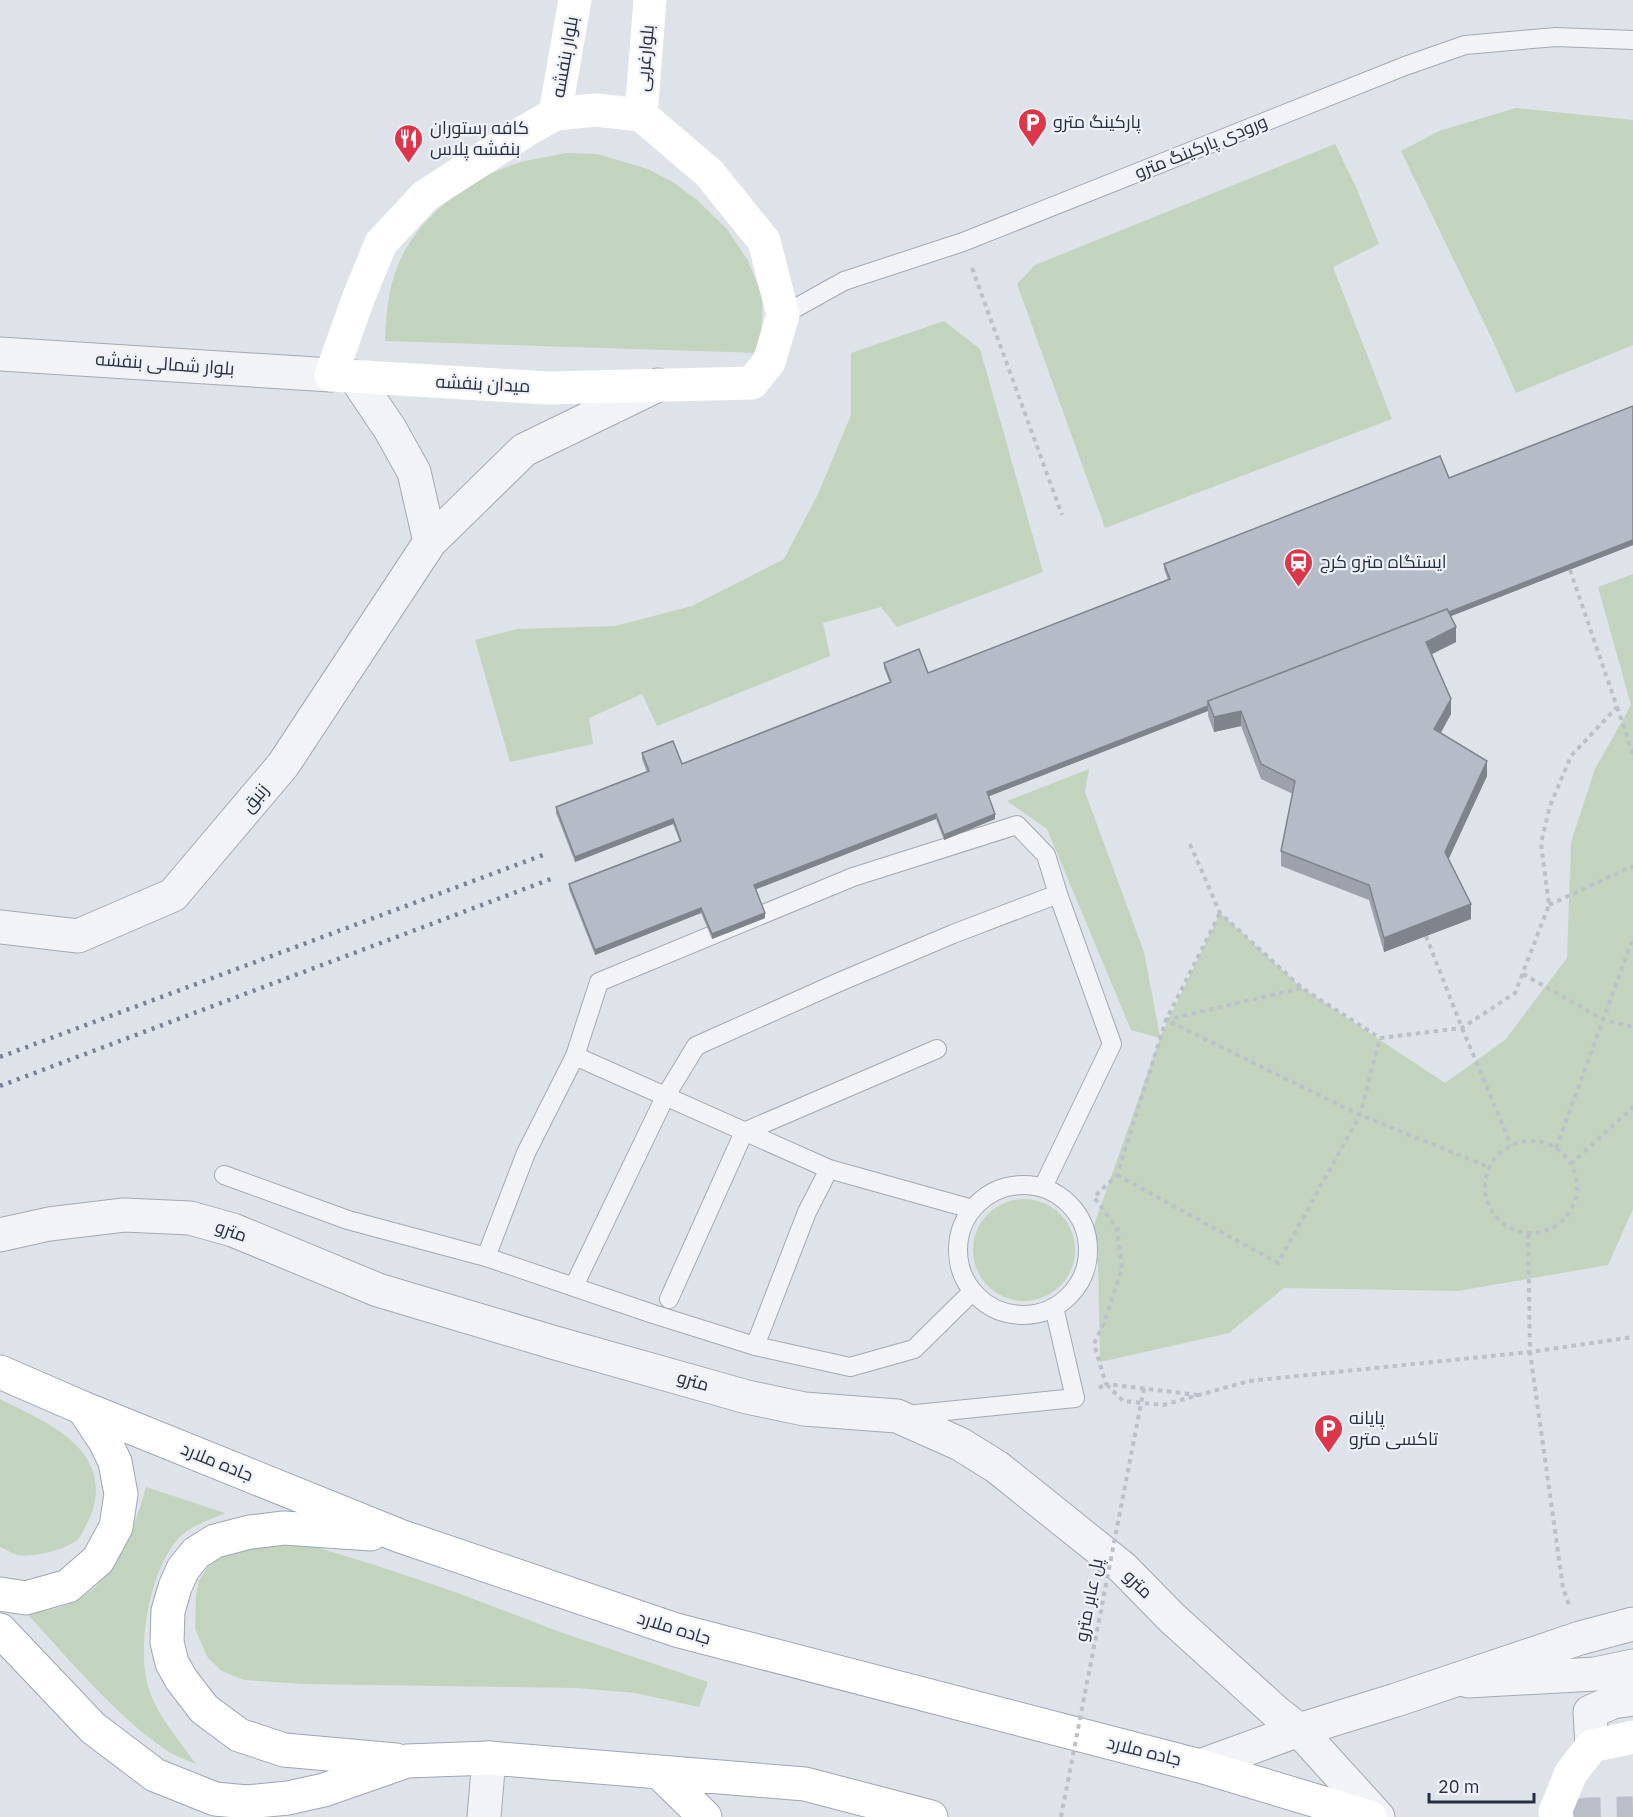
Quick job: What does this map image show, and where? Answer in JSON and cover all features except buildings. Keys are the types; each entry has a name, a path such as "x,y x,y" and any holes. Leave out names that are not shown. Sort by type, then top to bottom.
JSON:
{"main road":[{"name":"بلوار بنفشه","path":"555,114 575,0"},
{"name":"بلوارغربی","path":"641,115 650,0"},
{"path":"343,376 358,299 381,243 425,195 555,114 596,110 641,115 709,172 764,241 783,315"},
{"name":"میدان بنفشه","path":"343,376 548,388 752,383 769,362 783,315"},
{"name":"جاده ملارد","path":"0,1372 83,1408 400,1536 676,1630 1200,1766 1370,1817"},
{"path":"0,1594 26,1598 68,1586 98,1560 116,1527 121,1494 115,1462 105,1441 83,1408"},
{"path":"400,1536 284,1528 250,1532 215,1541 196,1553 183,1569 168,1611 166,1642 172,1663 181,1679 204,1709 239,1734 284,1750 407,1761 489,1758 805,1785 931,1817"},
{"path":"0,1630 93,1728 155,1775 215,1799 247,1802 288,1798 324,1790 407,1761"},
{"path":"1557,1817 1555,1812 1571,1773 1592,1746 1633,1737"},
{"path":"659,1772 705,1817"}],"street":[{"name":"بلوار شمالی بنفشه","path":"0,354 343,376"},
{"path":"343,376 390,429 414,472 430,542"},
{"name":"زنبق","path":"0,927 78,936 173,895 283,765 430,542 524,450 658,385"},
{"name":"مترو","path":"0,1236 49,1224 124,1215 190,1218 233,1230 378,1290 747,1397 804,1409 897,1416 960,1444 997,1467 1123,1568 1172,1618 1299,1730 1378,1817"},
{"path":"1200,1766 1299,1730 1580,1638 1633,1624"},
{"path":"1449,1682 1595,1674 1633,1666"},
{"path":"1592,1746 1590,1712 1613,1702 1633,1699"},
{"path":"484,1817 489,1758"}],"lane":[{"name":"ورودی پارکینگ مترو","path":"783,315 844,281 963,242 1405,66 1466,45 1556,37 1633,40"},
{"path":"486,1257 526,1153 575,1056 599,982 853,878 1017,825 1046,855 1112,1044 1042,1187"},
{"path":"574,1286 665,1097 696,1046 837,982 1058,894"},
{"path":"669,1299 744,1132 937,1049"},
{"path":"575,1056 829,1169 972,1209"},
{"path":"755,1346 807,1212 829,1169"},
{"path":"224,1175 348,1220 486,1257 652,1314 755,1346 850,1367 914,1349 972,1292"},
{"path":"1024,1185 1042,1187 1062,1197 1077,1213 1086,1232 1088,1254 1083,1275 1072,1294 1054,1307 1033,1315 1011,1314 990,1307 972,1292 961,1273 957,1251 961,1228 972,1209 987,1196 1004,1187 1024,1185"},
{"path":"897,1416 1075,1398 1054,1307"}],"path":[{"path":"963,242 1062,515"},
{"path":"1570,570 1633,754"},
{"path":"1190,844 1220,913 1302,988 1380,1038 1462,1028 1515,993 1549,905 1541,843 1550,806 1571,756 1617,707"},
{"path":"1549,905 1633,866"},
{"path":"1220,913 1166,1020 1117,1175 1094,1197 1117,1229 1122,1269 1094,1344 1106,1384 1123,1401 1163,1405 1249,1381 1530,1352 1633,1336"},
{"path":"1426,936 1511,1145"},
{"path":"1556,1148 1633,938"},
{"path":"1523,974 1604,1020 1633,1027"},
{"path":"1166,1020 1302,988"},
{"path":"1166,1020 1360,1115 1489,1167"},
{"path":"1117,1175 1278,1263 1360,1115 1380,1038"},
{"path":"1571,1164 1633,1107"},
{"path":"1526,1141 1541,1142 1556,1148 1568,1158 1575,1171 1578,1186 1576,1202 1568,1215 1557,1226 1544,1233 1528,1234 1513,1231 1500,1223 1485,1197 1484,1181 1489,1167 1498,1154 1511,1145 1526,1141"},
{"path":"1528,1234 1530,1352 1563,1588 1580,1638"},
{"path":"1075,1398 1106,1384 1198,1395"},
{"name":"پل عابر مترو","path":"1061,1817 1144,1388"}],"green space":[{"path":"1516,108 1633,120 1633,345 1516,393 1401,151 1439,131"},
{"path":"1335,144 1356,187 1379,244 1333,267 1392,419 1105,528 1017,284 1035,265"},
{"path":"566,153 597,154 648,169 673,182 698,201 727,229 748,261 763,297 760,353 385,341 388,302 398,265 407,246 434,213 468,187 505,167"},
{"path":"944,321 980,349 1043,572 897,627 881,607 823,623 830,656 657,726 642,694 589,718 593,744 510,762 475,640 517,629 615,626 692,606 784,559 818,494 851,415 851,353"},
{"path":"1633,574 1633,1209 1608,1265 1458,1291 1284,1288 1229,1333 1100,1362 1098,1266 1093,1228 1160,1038 1131,1030 1047,829 1007,801 1089,769 1085,792 1144,952 1160,1037 1220,913 1302,988 1445,1083 1505,1040 1567,958 1571,842 1595,769 1631,705 1598,587"},
{"path":"1024,1199 1044,1203 1060,1214 1071,1230 1075,1250 1071,1270 1060,1286 1044,1297 1024,1301 1004,1297 988,1286 977,1270 973,1250 977,1230 988,1214 1004,1203"},
{"path":"0,1399 61,1432 78,1447 91,1466 96,1486 94,1506 78,1539 66,1547 23,1556 0,1547"},
{"path":"146,1487 225,1513 191,1528 174,1543 156,1580 146,1626 145,1669 151,1696 196,1764 166,1750 129,1721 27,1614 64,1606 81,1598 96,1587 119,1557 135,1523"},
{"path":"277,1544 316,1547 378,1566 458,1593 560,1632 708,1682 699,1707 635,1693 577,1688 303,1684 244,1680 222,1671 208,1658 195,1629 199,1580 208,1567 222,1556 242,1549"}],"tunnel":[{"path":"1568,1817 1633,1813"}],"railway":[{"path":"0,1057 543,855"},
{"path":"0,1086 551,879"}],"place":[{"name":"پارکینگ مترو","path":"1032,148"},
{"name":"کافه رستوران بنفشه پلاس","path":"409,164"},
{"name":"ایستگاه مترو کرج","path":"1299,588"},
{"name":"پایانه تاکسی مترو","path":"1328,1454"}]}
